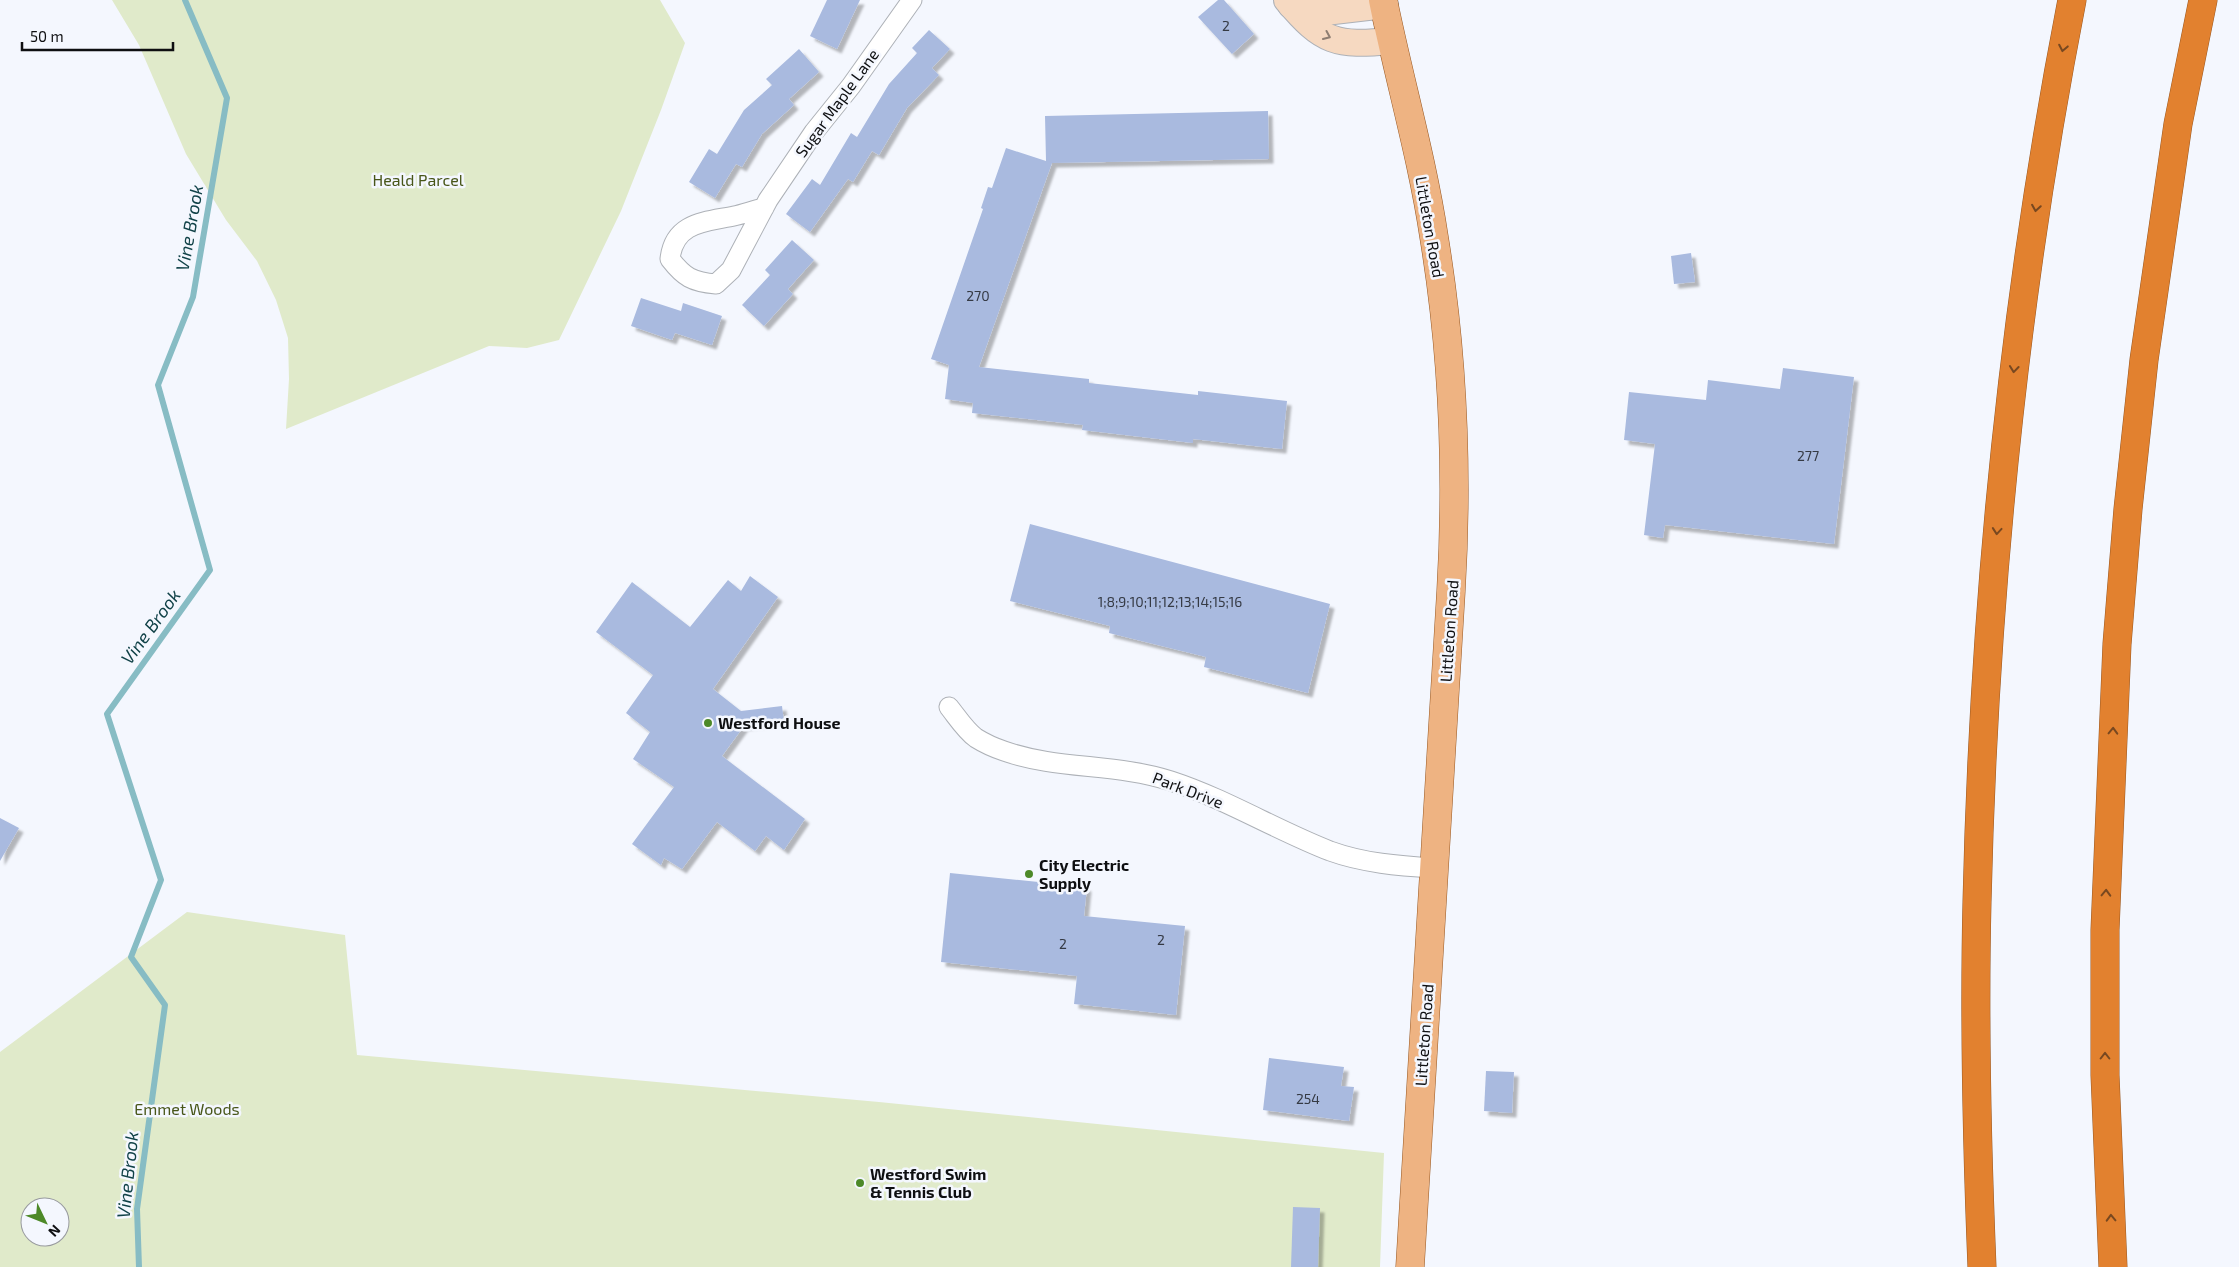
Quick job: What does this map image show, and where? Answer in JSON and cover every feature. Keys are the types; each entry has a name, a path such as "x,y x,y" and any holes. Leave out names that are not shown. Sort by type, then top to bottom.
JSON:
{"highway":[{"path":"1982,1267 1976,1051 1977,902 1990,620 2015,358 2053,98 2072,0"},
{"path":"2113,1267 2105,1075 2105,930 2117,644 2128,509 2144,360 2178,124 2203,0"}],"main road":[{"path":"1289,2 1313,12 1384,3"},
{"path":"1289,2 1324,37 1344,43 1360,44 1392,41"},
{"name":"Littleton Road","path":"1384,3 1434,236 1451,391 1454,539 1410,1267"}],"street":[{"name":"Sugar Maple Lane","path":"764,208 707,220 683,230 672,245 670,258 682,274 700,282 716,284 731,270 764,208 814,132 851,86 912,0"},
{"name":"Park Drive","path":"949,707 976,738 1003,750 1036,760 1072,766 1111,768 1148,774 1180,784 1331,851 1377,863 1434,868"}],"green space":[{"name":"Heald Parcel","path":"112,0 660,0 685,43 621,211 559,340 527,348 489,346 286,429 289,379 288,338 276,300 257,261 226,220 186,154 139,45"},
{"name":"Westford Swim & Tennis Club","path":"187,912 345,935 357,1055 879,1102 1384,1153 1380,1267 0,1267 0,1052"}],"building":[{"path":"827,0 860,0 837,49 810,36"},
{"path":"1218,0 1224,0 1254,34 1232,54 1198,17"},
{"path":"929,30 950,49 932,68 939,75 907,108 879,155 872,151 853,182 848,179 810,232 786,214 812,179 820,185 851,133 857,137 889,84 917,53 912,48"},
{"path":"799,49 819,72 789,99 794,105 762,134 742,167 736,164 715,198 689,182 709,149 717,154 744,110 772,85 766,79"},
{"path":"1268,111 1269,159 1052,163 979,367 1089,379 1089,383 1198,395 1198,391 1287,401 1282,449 1193,439 1193,443 1082,430 1083,425 972,413 973,403 945,399 949,365 931,359 983,209 981,208 988,187 992,188 1006,148 1046,161 1045,116"},
{"path":"792,240 814,260 788,289 793,294 764,326 742,305 770,275 765,270"},
{"path":"1691,253 1695,282 1674,284 1671,256"},
{"path":"641,298 681,311 683,303 722,316 712,345 675,333 672,340 631,326"},
{"path":"1783,368 1854,377 1834,544 1665,525 1663,538 1644,535 1655,444 1624,440 1629,392 1706,400 1708,380 1780,389"},
{"path":"1030,524 1330,604 1308,693 1204,667 1206,657 1109,633 1110,626 1010,601"},
{"name":"Westford House","path":"750,576 778,597 713,689 741,711 782,706 784,722 744,726 722,756 805,819 784,850 766,836 755,851 717,822 682,869 664,858 661,865 632,844 674,787 633,759 650,732 626,713 653,675 596,632 632,582 690,627 728,580 741,591"},
{"path":"0,818 19,828 0,861"},
{"path":"950,873 1087,887 1084,916 1185,926 1176,1015 1074,1004 1077,976 941,962"},
{"path":"1269,1058 1344,1067 1341,1086 1354,1087 1349,1121 1263,1110"},
{"path":"1486,1071 1514,1072 1512,1113 1484,1111"},
{"path":"1293,1207 1320,1208 1318,1267 1291,1267"}],"waterway":[{"name":"Vine Brook","path":"139,1267 137,1209 165,1005 131,957 161,880 107,714 210,570 158,385 193,297 227,98 185,0"}],"place":[{"name":"Westford House","path":"708,723"},
{"name":"City Electric Supply","path":"1029,874"},
{"name":"Westford Swim & Tennis Club","path":"860,1183"}],"park label":[{"name":"Emmet Woods","path":"187,1109"}]}
